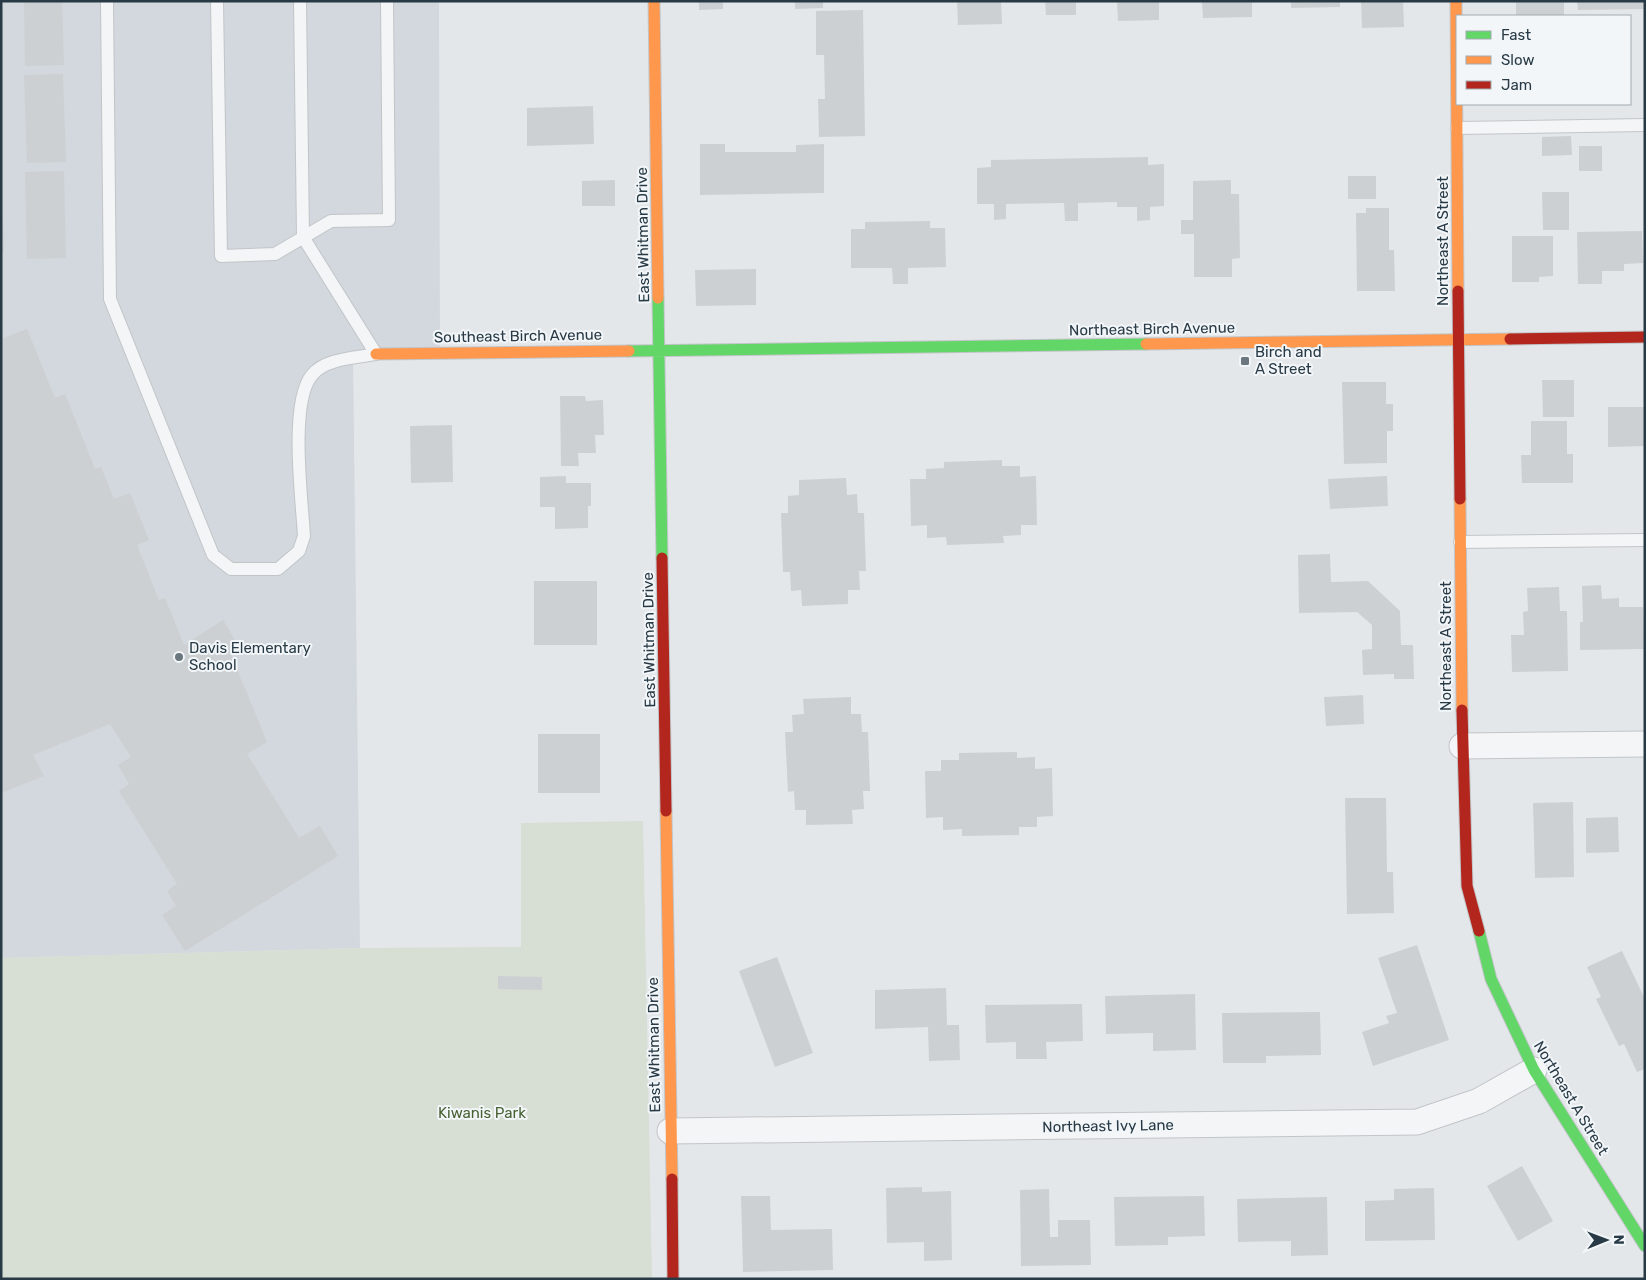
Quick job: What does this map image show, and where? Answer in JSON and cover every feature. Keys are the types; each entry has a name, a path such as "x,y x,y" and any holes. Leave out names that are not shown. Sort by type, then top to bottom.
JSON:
{"street":[{"name":"East Whitman Drive","path":"654,1 673,1279"},
{"name":"Northeast A Street","path":"1456,1 1456,15"},
{"name":"Northeast A Street","path":"1457,105 1462,746 1467,886 1491,979 1534,1070 1645,1246"},
{"name":"Northeast Birch Avenue","path":"660,349 1645,337"},
{"name":"Southeast Birch Avenue","path":"376,354 660,349"},
{"path":"1462,746 1645,744"},
{"name":"Northeast Ivy Lane","path":"670,1131 1417,1122 1479,1101 1534,1070"}],"lane":[{"path":"107,1 110,299 213,555 231,568 278,569 299,551 304,536 298,417 302,397 312,374 328,364 376,354 303,237 300,1"},
{"path":"217,1 221,256 275,254 331,221 389,220 387,1"},
{"path":"1457,128 1645,125"},
{"path":"1460,542 1645,540"}],"shaded area":[{"name":"Davis Elementary School","path":"1,1 439,1 440,354 353,356 360,948 1,958"}],"green space":[{"name":"Kiwanis Park","path":"643,821 652,1279 1,1279 1,958 360,948 521,947 521,823"}],"building":[{"path":"24,1 62,1 64,65 25,66"},
{"path":"699,1 723,1 723,9 699,10"},
{"path":"795,1 823,1 823,8 795,9"},
{"path":"957,1 1001,1 1002,24 958,25"},
{"path":"1045,1 1076,1 1076,15 1046,15"},
{"path":"1117,1 1159,1 1159,20 1118,21"},
{"path":"1202,1 1252,1 1252,17 1203,18"},
{"path":"1291,1 1340,1 1340,7 1291,8"},
{"path":"1361,1 1403,1 1404,27 1362,28"},
{"path":"1516,1 1564,1 1564,15 1516,15"},
{"path":"1577,1 1644,1 1644,9 1578,10"},
{"path":"863,10 865,136 819,137 818,99 825,99 824,55 816,55 816,11"},
{"path":"63,74 66,162 27,163 24,75"},
{"path":"593,106 594,144 527,146 527,108"},
{"path":"1571,136 1572,155 1542,156 1542,137"},
{"path":"700,144 725,144 725,152 796,152 796,145 824,144 824,193 700,195"},
{"path":"1579,146 1602,146 1602,171 1579,171"},
{"path":"1148,157 1148,165 1164,164 1164,206 1150,207 1150,220 1137,221 1137,207 1117,207 1117,202 1078,203 1078,221 1065,221 1064,203 1006,204 1006,219 994,220 994,204 977,204 977,168 991,167 991,160"},
{"path":"64,171 66,258 27,259 25,172"},
{"path":"1348,176 1376,176 1376,199 1348,199"},
{"path":"615,180 615,206 582,206 582,181"},
{"path":"1231,180 1231,194 1239,194 1240,258 1232,259 1232,277 1194,277 1194,234 1181,234 1181,220 1193,220 1193,181"},
{"path":"1542,192 1569,192 1569,230 1543,230"},
{"path":"1366,208 1389,208 1389,250 1394,250 1395,291 1357,291 1356,213 1366,213"},
{"path":"1,218 3,218 4,252 1,252"},
{"path":"930,221 930,228 945,228 946,267 908,268 908,284 893,284 892,268 851,268 851,229 865,229 865,222"},
{"path":"1642,231 1643,263 1624,264 1624,271 1602,271 1602,284 1578,284 1577,232"},
{"path":"1512,236 1553,236 1553,276 1539,277 1539,282 1512,282"},
{"path":"756,269 756,305 696,306 695,270"},
{"name":"Davis Elementary School","path":"27,329 55,398 65,394 95,469 101,467 114,499 130,493 149,540 137,545 159,600 165,598 184,645 223,620 240,649 230,652 267,742 247,754 299,838 320,826 338,856 185,951 162,915 176,906 167,891 177,884 119,791 129,784 118,765 131,757 110,724 33,755 44,776 1,793 1,339"},
{"path":"1542,380 1574,380 1574,417 1543,417"},
{"path":"1342,382 1386,382 1386,404 1393,404 1393,431 1387,431 1387,463 1344,464"},
{"path":"560,396 585,396 586,401 603,400 604,435 595,435 596,453 578,453 579,466 561,466"},
{"path":"1608,407 1645,407 1645,446 1608,447"},
{"path":"1531,421 1567,421 1567,454 1573,454 1573,483 1522,483 1521,455 1531,455"},
{"path":"452,425 453,482 411,483 410,426"},
{"path":"1002,460 1002,466 1020,466 1020,477 1036,476 1037,525 1021,525 1021,535 1003,536 1004,543 947,545 946,537 927,538 927,525 911,526 910,479 926,479 926,469 944,468 944,462"},
{"path":"566,476 566,483 591,483 591,506 588,506 588,528 555,529 555,507 540,507 540,477"},
{"path":"1387,476 1388,506 1330,509 1328,479"},
{"path":"846,478 847,495 857,494 858,513 864,513 866,571 859,571 860,590 848,590 848,604 802,606 801,590 791,591 790,572 783,572 781,513 788,513 788,496 799,495 799,480"},
{"path":"1330,554 1331,582 1368,581 1400,611 1401,645 1413,645 1414,679 1394,679 1394,674 1363,675 1362,650 1372,649 1372,625 1357,612 1299,613 1298,555"},
{"path":"534,581 597,581 597,645 534,645"},
{"path":"1601,585 1602,599 1619,598 1619,607 1643,607 1644,649 1580,650 1580,622 1583,622 1582,586"},
{"path":"1559,587 1560,611 1567,611 1568,671 1512,672 1511,635 1524,635 1523,612 1528,611 1527,588"},
{"path":"1363,695 1364,724 1326,726 1324,697"},
{"path":"851,697 851,714 861,714 862,732 868,732 870,791 863,791 864,809 852,810 853,824 806,825 806,810 795,810 794,791 788,792 785,732 793,732 792,715 804,714 803,699"},
{"path":"538,734 600,734 600,793 538,793"},
{"path":"1017,752 1017,758 1035,757 1035,769 1052,768 1053,816 1037,817 1037,827 1019,827 1019,835 962,836 962,829 943,830 943,817 926,818 925,771 941,771 941,760 959,760 959,753"},
{"path":"1345,798 1386,798 1387,872 1393,872 1394,913 1347,914"},
{"path":"1573,802 1574,877 1535,878 1533,803"},
{"path":"1618,817 1619,852 1586,853 1586,818"},
{"path":"1417,945 1449,1040 1373,1066 1362,1032 1389,1023 1386,1016 1397,1013 1378,958"},
{"path":"1622,951 1645,999 1645,1069 1637,1072 1624,1044 1619,1046 1596,999 1601,997 1587,967"},
{"path":"777,957 813,1053 775,1067 739,971"},
{"path":"498,976 542,977 542,990 498,989"},
{"path":"946,988 947,1025 959,1025 960,1060 929,1061 928,1027 875,1029 875,990"},
{"path":"1195,994 1196,1050 1153,1051 1153,1033 1106,1034 1105,996"},
{"path":"1082,1004 1083,1041 1046,1042 1047,1059 1016,1059 1016,1042 986,1043 985,1005"},
{"path":"1320,1012 1321,1055 1266,1056 1266,1063 1223,1063 1222,1013"},
{"path":"1522,1166 1553,1221 1518,1241 1487,1186"},
{"path":"922,1187 922,1192 951,1191 952,1260 924,1261 924,1242 887,1243 886,1188"},
{"path":"1434,1188 1435,1240 1365,1241 1365,1201 1394,1200 1394,1189"},
{"path":"1049,1189 1050,1237 1058,1237 1058,1220 1090,1220 1091,1265 1021,1266 1020,1190"},
{"path":"741,1196 770,1196 771,1230 832,1229 833,1270 743,1272"},
{"path":"1204,1196 1205,1236 1168,1237 1168,1245 1115,1246 1114,1197"},
{"path":"1327,1197 1328,1255 1291,1256 1291,1241 1238,1242 1237,1199"}],"traffic: fast":[{"path":"658,298 662,558"},
{"path":"629,351 1146,344"},
{"path":"1479,931 1491,979 1534,1070 1645,1246"}],"traffic: slow":[{"path":"654,1 658,298"},
{"path":"1456,1 1456,15"},
{"path":"1457,105 1458,291"},
{"path":"1146,344 1510,339"},
{"path":"376,354 629,351"},
{"path":"1460,499 1462,710"},
{"path":"666,811 672,1179"}],"traffic: jam":[{"path":"1458,291 1460,499"},
{"path":"1510,339 1645,337"},
{"path":"662,558 666,811"},
{"path":"1462,710 1467,886 1479,931"},
{"path":"672,1179 673,1279"}],"place":[{"name":"Birch and A Street","path":"1245,361"},
{"name":"Davis Elementary School","path":"179,657"}]}
